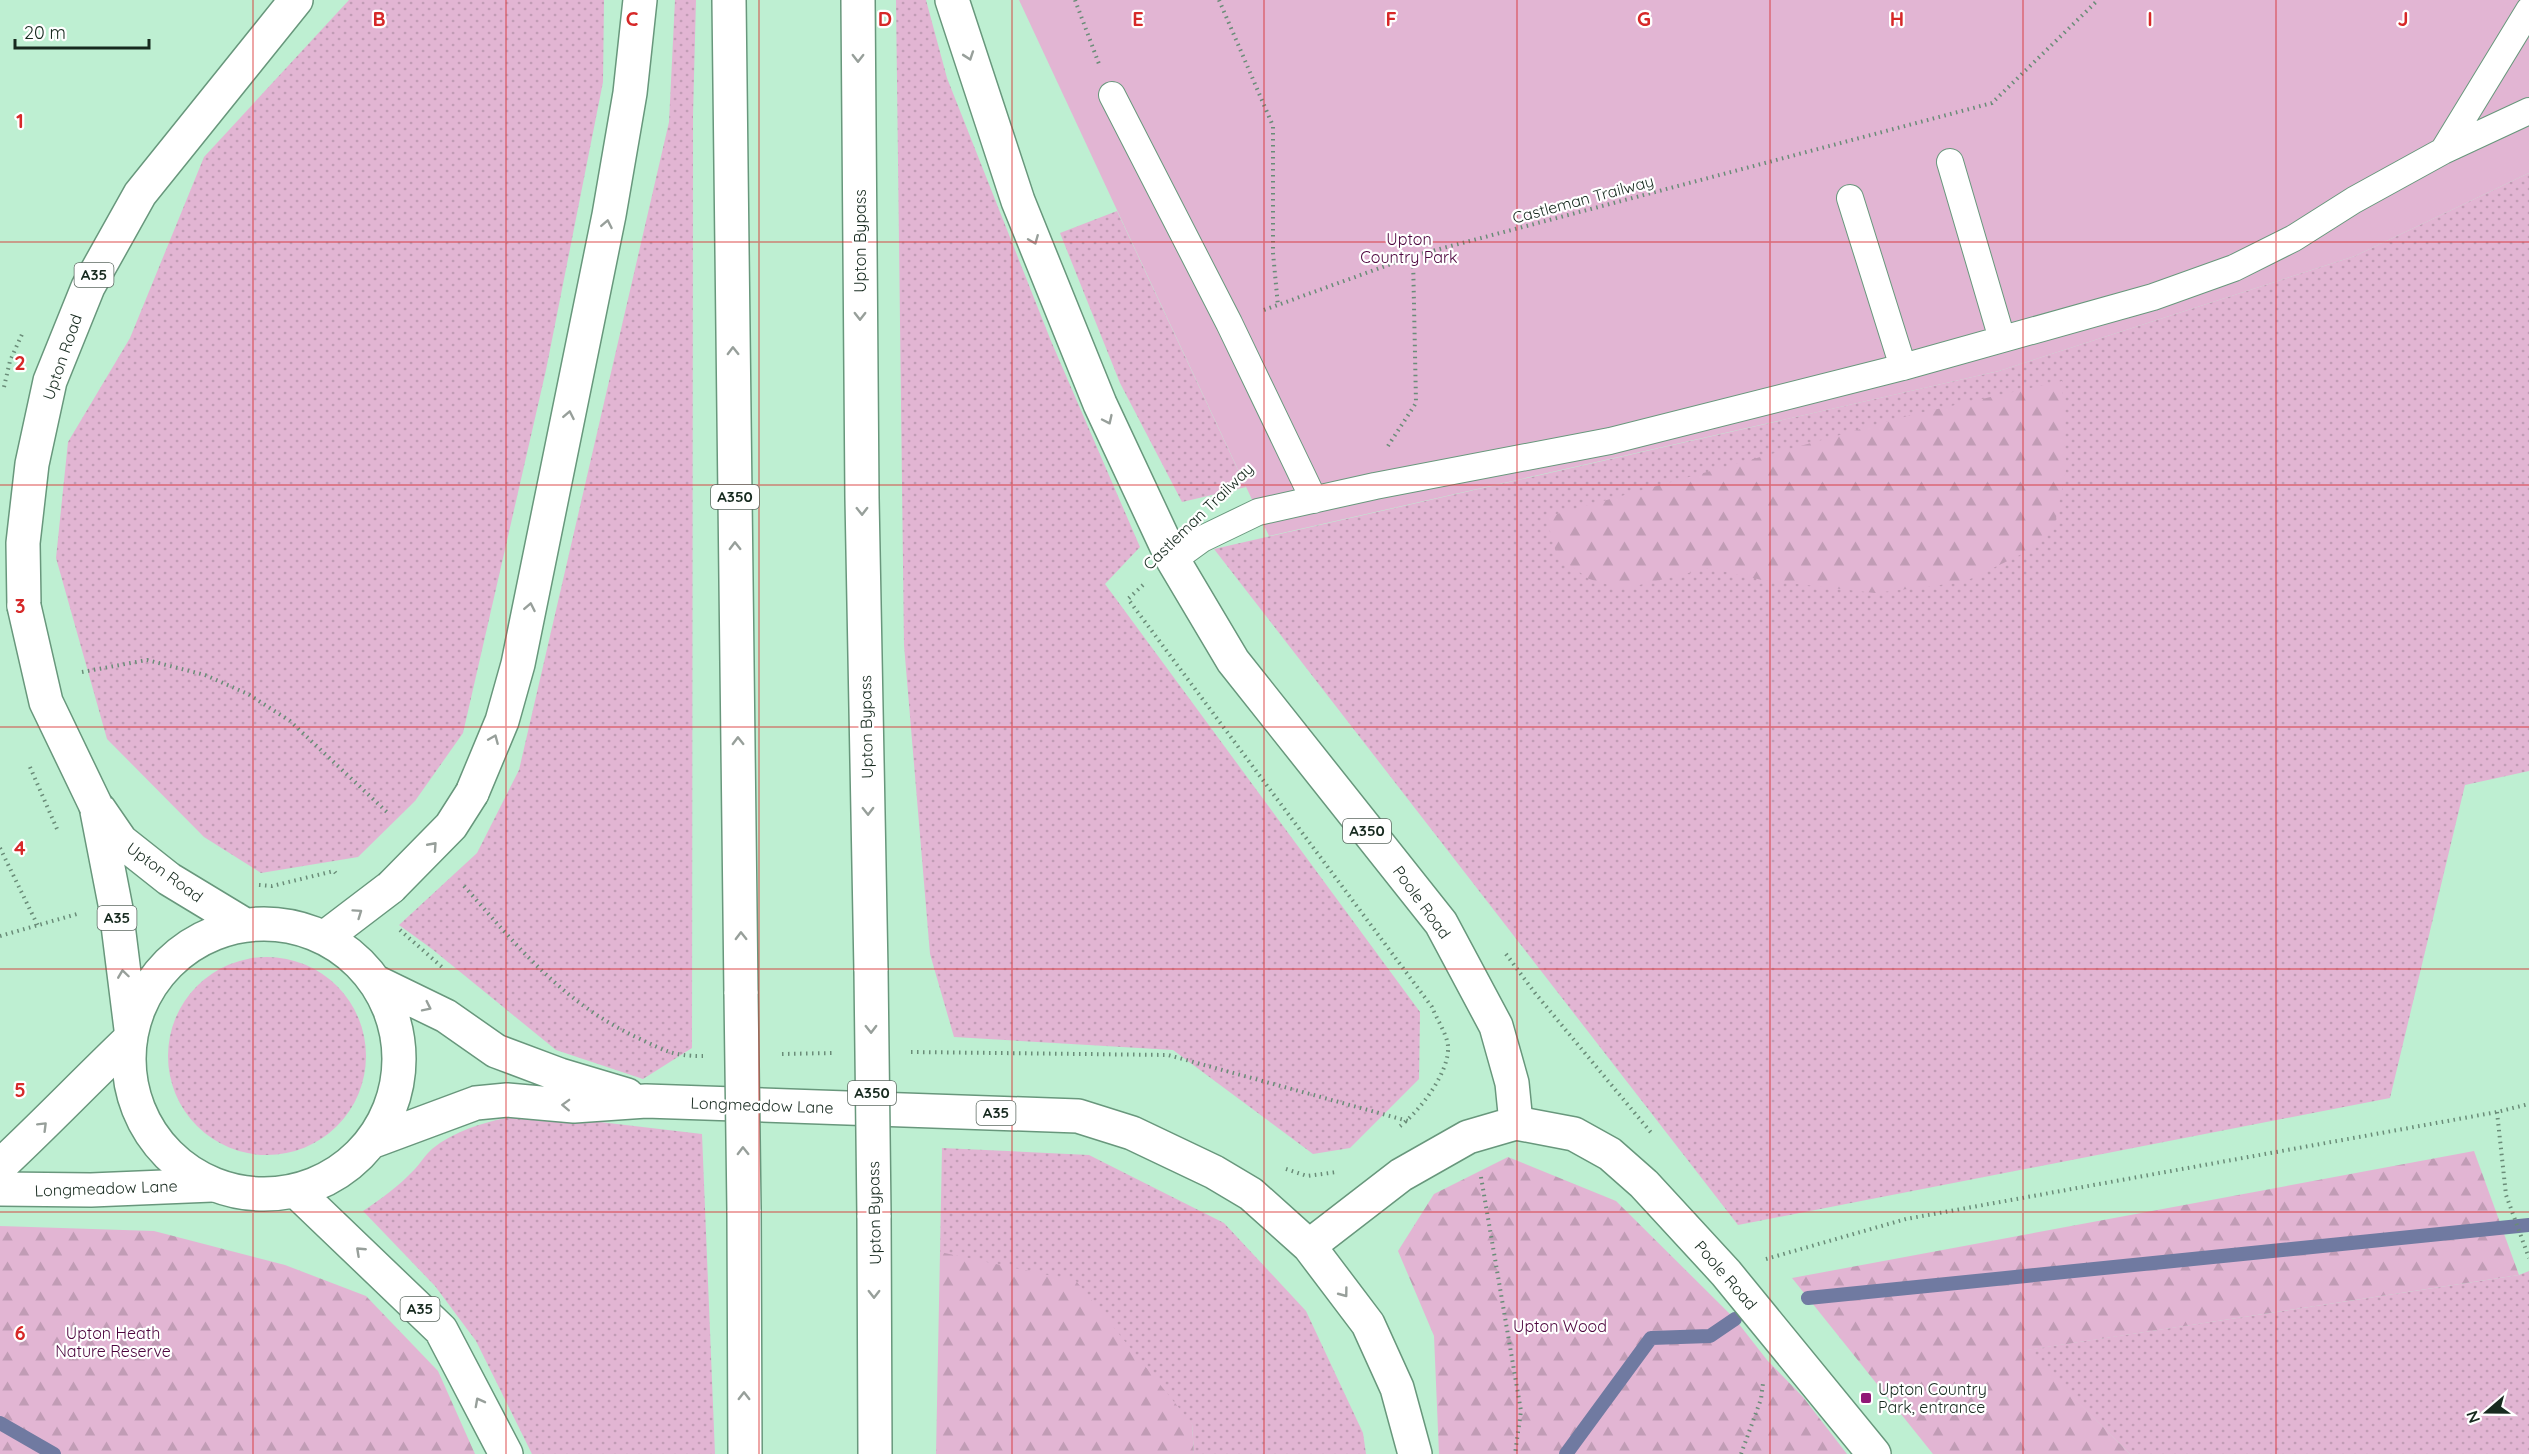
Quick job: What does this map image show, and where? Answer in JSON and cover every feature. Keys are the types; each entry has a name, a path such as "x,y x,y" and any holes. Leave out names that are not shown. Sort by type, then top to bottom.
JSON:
{"main road":[{"name":"Upton Road","path":"245,925 169,879 121,841 96,806 46,702 24,606 23,543 32,464 50,381 88,287 140,194 296,0"},
{"path":"324,938 380,896 451,826 472,793 501,721 518,664 609,215 630,93 640,0"},
{"name":"A350","path":"729,0 745,1454"},
{"name":"Upton Bypass","path":"858,0 862,510 871,970 875,1454"},
{"name":"A350","path":"952,0 1018,201 1055,295 1100,404 1173,560"},
{"name":"Poole Road","path":"1173,560 1233,661 1441,924 1496,1026 1512,1083 1516,1123"},
{"name":"Upton Road","path":"96,806 116,909 131,1035"},
{"path":"273,924 299,928 324,938 352,956 374,981 393,1019 399,1062 392,1104 371,1142 350,1164 324,1181 296,1191 267,1195 239,1193 212,1185 181,1167 156,1141 138,1110 130,1075 131,1035 146,992 172,960 206,937 245,925 273,924"},
{"name":"Longmeadow Lane","path":"374,981 446,1016 496,1051 560,1075 646,1101"},
{"path":"0,1166 43,1127 131,1035"},
{"name":"Longmeadow Lane","path":"371,1142 476,1103 507,1100 574,1106 646,1101 1078,1116 1132,1132 1214,1172 1251,1194 1309,1246"},
{"name":"Poole Road","path":"1309,1246 1401,1175 1468,1137 1516,1123 1574,1134 1610,1154 1644,1184 1726,1273 1874,1454"},
{"name":"Longmeadow Lane","path":"0,1189 91,1190 212,1185"},
{"name":"A35","path":"296,1191 441,1330 506,1454"},
{"name":"A35","path":"1309,1246 1368,1324 1397,1388 1415,1454"}],"lane":[{"path":"2443,152 2529,10"},
{"path":"1112,95 1228,323 1314,500"},
{"path":"1173,560 1202,539 1258,512 1375,486 1611,441 1903,367 2153,297 2234,268 2294,238 2354,200 2443,152 2529,111"},
{"path":"1950,162 2002,339"},
{"path":"1850,198 1903,367"}],"path":[{"path":"1075,0 1112,95"},
{"path":"1219,0 1273,126 1273,253 1278,306"},
{"name":"Castleman Trailway","path":"1228,323 1413,256 1992,104 2098,0"},
{"path":"1375,486 1385,452 1416,402 1413,256"},
{"name":"Castleman Trailway","path":"1173,560 1128,599 1432,1007 1448,1045 1444,1072 1407,1121 1398,1128"},
{"path":"82,672 147,660 205,675 248,694 290,721 389,814"},
{"path":"0,848 38,926 0,936"},
{"path":"249,884 272,886 334,871 380,896 426,952 448,973"},
{"path":"1726,1273 1906,1219 2498,1112 2529,1104"},
{"path":"2498,1112 2506,1195 2529,1257"},
{"path":"1468,1137 1480,1172 1521,1411 1515,1454"},
{"path":"1285,1169 1307,1176 1338,1172 1346,1167"},
{"path":"1741,1454 1761,1399 1764,1379"}],"green space":[{"path":"349,0 604,0 603,82 546,370 463,733 415,801 358,857 261,873 204,837 107,739 56,558 68,442 130,338 204,157"},
{"path":"675,0 696,0 693,114 692,1048 643,1079 556,1050 399,925 477,853 519,770 669,122"},
{"path":"896,0 926,0 947,78 1051,341 1140,547 1105,584 1420,1012 1419,1079 1350,1148 1313,1154 1173,1050 954,1037 930,954 904,645"},
{"name":"Upton Country Park","path":"1019,0 2529,0 2529,173 2355,256 1999,371 1269,536"},
{"path":"2529,173 2529,771 2465,785 2390,1098 1738,1225 1214,549 1999,371 2355,256"},
{"path":"1117,211 1246,487 1182,502 1120,383 1060,233"},
{"path":"2062,381 2066,470 2054,528 2020,555 1964,582 1875,593 1762,580 1709,568 1623,589 1589,579 1557,556 1546,517 1911,415"},
{"path":"257,957 277,957 314,968 344,993 359,1018 366,1046 362,1085 355,1103 330,1133 314,1144 296,1151 277,1155 257,1155 220,1144 190,1119 179,1103 172,1085 168,1066 168,1046 179,1009 204,979 220,968 238,961"},
{"path":"532,1114 702,1134 715,1454 532,1454 476,1341 435,1286 363,1211 402,1181 429,1151 443,1141 480,1125"},
{"path":"942,1148 1089,1155 1224,1223 1306,1311 1363,1433 1366,1454 1194,1454 1192,1424 940,1252"},
{"path":"2474,1151 2519,1275 2027,1350 2130,1454 1933,1454 1792,1278"},
{"name":"Upton Wood","path":"1508,1157 1616,1201 1735,1319 1767,1360 1803,1397 1847,1454 1439,1454 1434,1336 1398,1251 1434,1194"},
{"name":"Upton Heath Nature Reserve","path":"0,1226 154,1231 285,1265 366,1296 438,1371 475,1454 0,1454"},
{"path":"940,1252 1076,1281 1192,1424 1194,1454 936,1454"},
{"path":"2529,1271 2529,1454 2130,1454 2026,1350 2519,1275"}],"waterway":[{"path":"1808,1298 2529,1225"},
{"path":"1566,1454 1651,1338 1710,1336 1735,1319"},
{"path":"0,1423 54,1454"}],"place":[{"name":"Upton Country Park, entrance","path":"1866,1398"}]}
